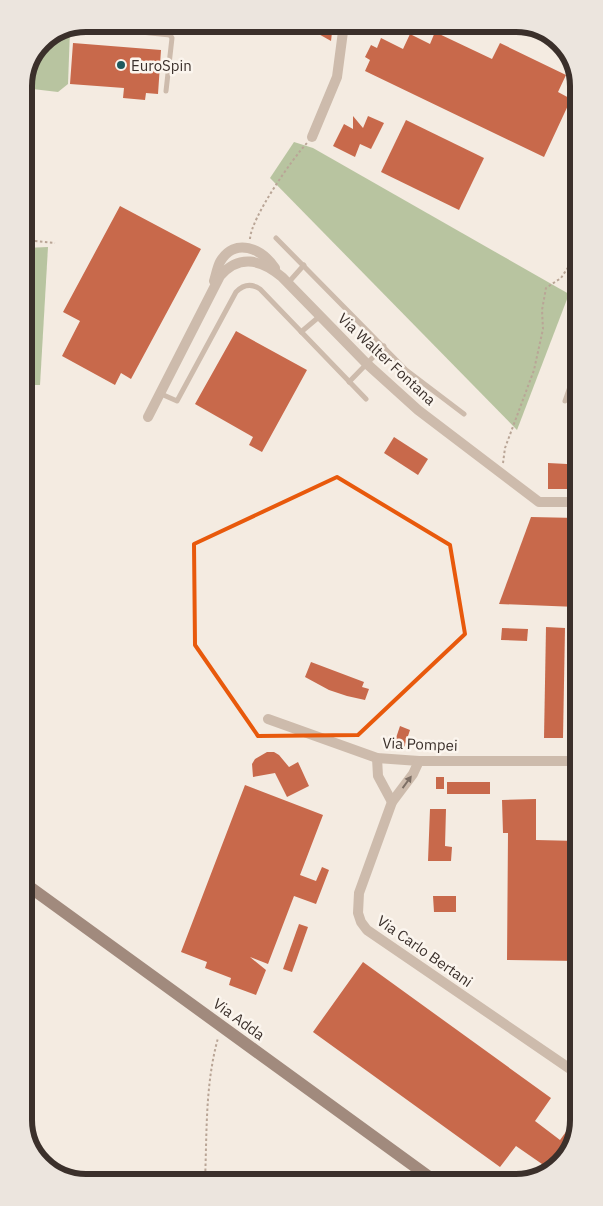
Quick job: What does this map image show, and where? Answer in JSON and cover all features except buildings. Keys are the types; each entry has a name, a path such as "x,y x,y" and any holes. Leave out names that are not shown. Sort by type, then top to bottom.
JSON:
{"main road":[{"name":"Via Adda","path":"32,889 425,1174"}],"street":[{"path":"312,137 337,77 343,33"},
{"name":"Via Walter Fontana","path":"211,292 217,269 223,259 236,249 251,248 259,251 285,280"},
{"name":"Via Walter Fontana","path":"148,417 211,292 224,272 241,262 250,261 271,268 408,402 539,502 570,502"},
{"name":"Via Pompei","path":"268,719 377,758 419,761 570,762"},
{"path":"377,758 378,776 392,802"},
{"name":"Via Carlo Bertani","path":"419,761 413,774 392,802 359,893 358,913 360,922 367,930 570,1070"}],"lane":[{"path":"150,32 170,34 172,38 166,91"},
{"path":"276,238 406,370 464,414"},
{"path":"285,280 304,265"},
{"path":"159,393 178,401 236,292 243,286 252,286 260,289 366,399"},
{"path":"301,332 321,316"},
{"path":"349,382 384,346"},
{"path":"565,401 570,387"}],"path":[{"path":"251,248 252,229 270,194 296,155 312,137"},
{"path":"33,241 55,242"},
{"path":"502,473 504,448 534,370 543,329 542,310 546,288 561,278 570,264"},
{"path":"205,1173 209,1084 212,1061 221,1026"}],"highlighted area":[{"path":"337,477 450,545 465,634 358,735 258,736 195,645 194,544"}],"green space":[{"path":"70,36 68,84 58,92 33,89 34,72 48,48"},
{"path":"294,142 313,148 569,294 517,430 270,178"},
{"path":"48,247 40,385 33,385 33,248"}],"place":[{"name":"EuroSpin","path":"121,65"}]}
